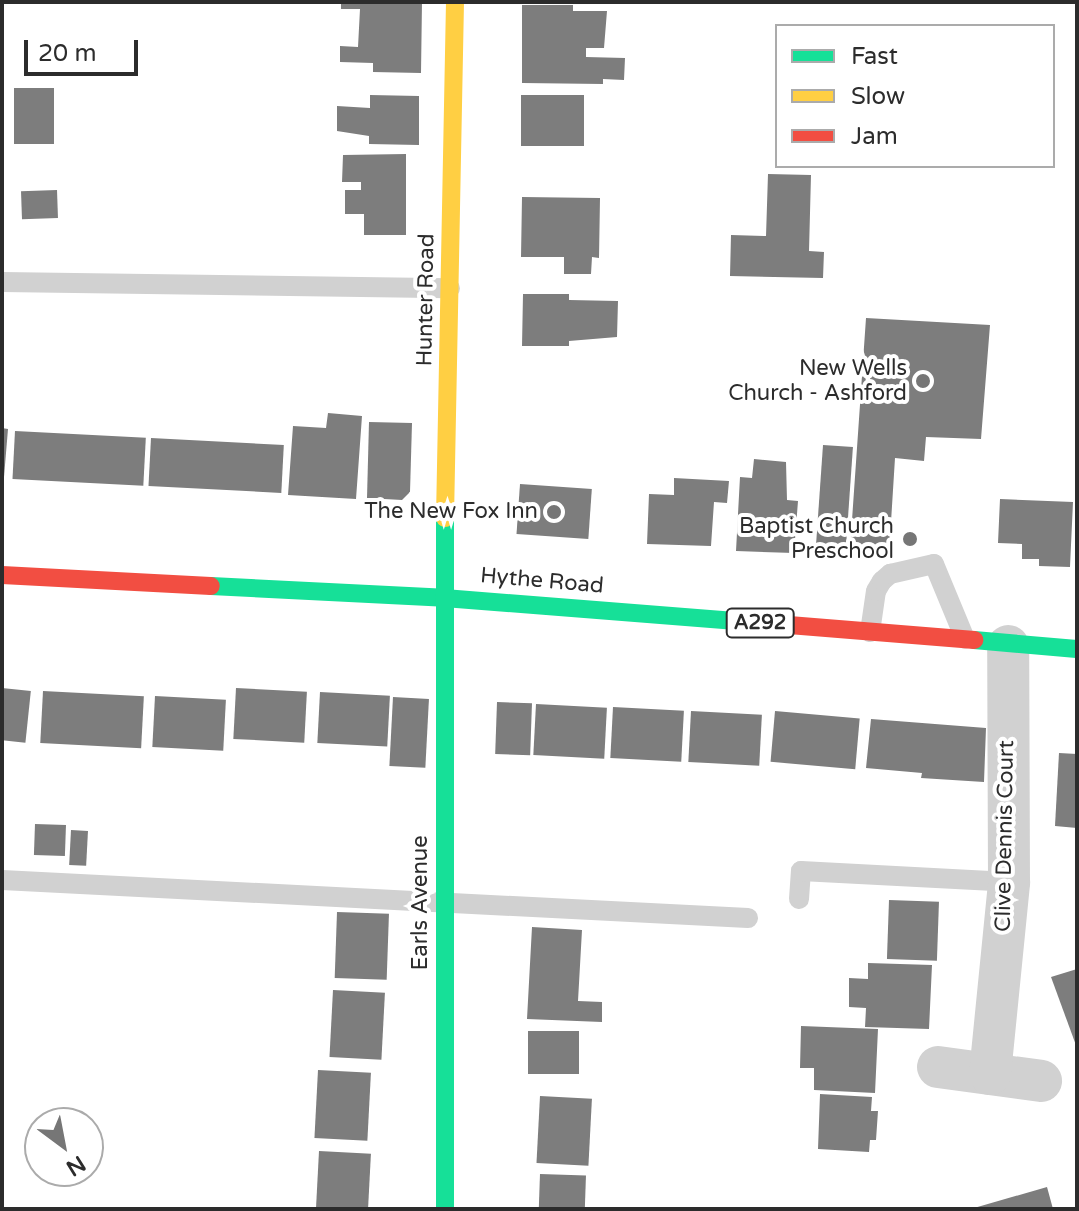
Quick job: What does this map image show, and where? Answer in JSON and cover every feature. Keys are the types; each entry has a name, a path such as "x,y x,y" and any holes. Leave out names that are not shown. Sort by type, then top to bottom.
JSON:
{"street":[{"name":"Hunter Road","path":"444,598 455,2"},
{"name":"Hythe Road","path":"2,575 444,598 965,639 1008,646 1077,649"},
{"name":"Earls Avenue","path":"444,598 448,627 443,683 445,1209"},
{"name":"Clive Dennis Court","path":"990,1074 1009,882 1008,646"},
{"path":"938,1067 1041,1081"}],"lane":[{"path":"2,282 450,288"},
{"path":"870,632 876,591 882,581 900,571 934,564 965,639"},
{"path":"799,899 801,871 1009,882"},
{"path":"2,880 445,905 748,918"}],"building":[{"path":"341,2 422,2 421,73 373,72 373,63 340,62 340,46 358,47 360,9 341,9"},
{"path":"522,5 573,5 573,11 607,11 604,48 586,48 586,57 625,58 624,80 603,79 603,84 522,83"},
{"path":"14,88 54,88 54,144 14,144"},
{"path":"370,95 419,96 419,145 369,144 369,136 337,131 337,106 370,108"},
{"path":"521,95 584,95 584,146 521,146"},
{"path":"406,154 406,235 364,235 364,214 345,214 345,190 361,190 361,182 342,182 343,155"},
{"path":"768,174 811,175 809,251 824,252 823,278 730,276 731,235 766,236"},
{"path":"57,190 58,218 22,219 21,191"},
{"path":"522,197 600,198 599,258 592,257 591,274 564,274 564,257 521,257"},
{"path":"523,294 569,294 569,300 618,301 617,337 569,341 569,346 522,346"},
{"name":"New Wells Church - Ashford","path":"866,318 990,325 981,439 926,437 924,461 895,458 889,554 850,549"},
{"path":"328,413 362,416 356,499 288,495 293,426 326,428"},
{"path":"369,422 412,423 410,492 402,500 367,498"},
{"path":"2,428 8,429 4,477 2,477"},
{"path":"15,431 146,438 143,486 12,479"},
{"path":"151,438 284,445 281,493 148,486"},
{"path":"823,445 853,447 846,553 816,551"},
{"path":"754,459 786,462 787,500 798,501 794,553 736,551 740,477 752,478"},
{"path":"674,478 729,481 727,503 714,502 711,546 647,544 649,494 674,495"},
{"name":"The New Fox Inn","path":"520,484 592,489 588,539 517,534"},
{"path":"1000,499 1073,502 1070,567 1039,566 1039,559 1022,559 1022,544 998,543"},
{"path":"2,688 31,691 25,743 2,740"},
{"path":"236,688 307,692 304,743 233,739"},
{"path":"43,691 144,696 141,748 40,743"},
{"path":"320,692 390,696 387,747 317,743"},
{"path":"155,696 226,700 223,751 152,747"},
{"path":"393,697 429,699 425,768 389,766"},
{"path":"497,702 532,703 530,755 495,754"},
{"path":"536,704 607,708 604,759 533,755"},
{"path":"613,707 684,711 681,762 610,758"},
{"path":"691,711 762,715 759,766 688,762"},
{"path":"775,711 860,718 855,769 771,762"},
{"path":"871,719 986,728 984,782 921,778 922,773 866,768"},
{"path":"1059,753 1077,754 1077,828 1055,826"},
{"path":"35,824 66,825 65,856 34,855"},
{"path":"71,830 88,831 86,866 69,865"},
{"path":"889,900 939,902 937,961 887,959"},
{"path":"337,912 389,914 387,980 335,978"},
{"path":"532,927 582,930 578,1001 602,1002 602,1022 527,1019"},
{"path":"868,963 932,965 929,1029 865,1027 866,1008 849,1007 849,978 868,979"},
{"path":"1077,969 1077,1048 1051,977"},
{"path":"333,990 385,993 381,1060 329,1057"},
{"path":"801,1026 878,1029 875,1093 814,1090 814,1068 800,1068"},
{"path":"528,1031 579,1031 579,1074 528,1074"},
{"path":"318,1070 371,1073 367,1141 314,1138"},
{"path":"820,1094 872,1097 871,1111 878,1111 876,1140 870,1140 869,1152 818,1149"},
{"path":"540,1096 592,1099 588,1166 536,1163"},
{"path":"319,1151 371,1154 368,1209 316,1209"},
{"path":"540,1174 586,1176 585,1209 539,1209"},
{"path":"1047,1187 1053,1209 974,1209 974,1208"}],"traffic: fast":[{"path":"445,518 445,1209"},
{"path":"211,586 444,598 789,625"},
{"path":"974,640 1077,649"}],"traffic: slow":[{"path":"445,518 455,2"}],"traffic: jam":[{"path":"2,575 211,586"},
{"path":"789,625 974,640"}],"place":[{"name":"New Wells Church - Ashford","path":"923,381"},
{"name":"The New Fox Inn","path":"554,512"},
{"name":"Baptist Church Preschool","path":"910,539"}]}
